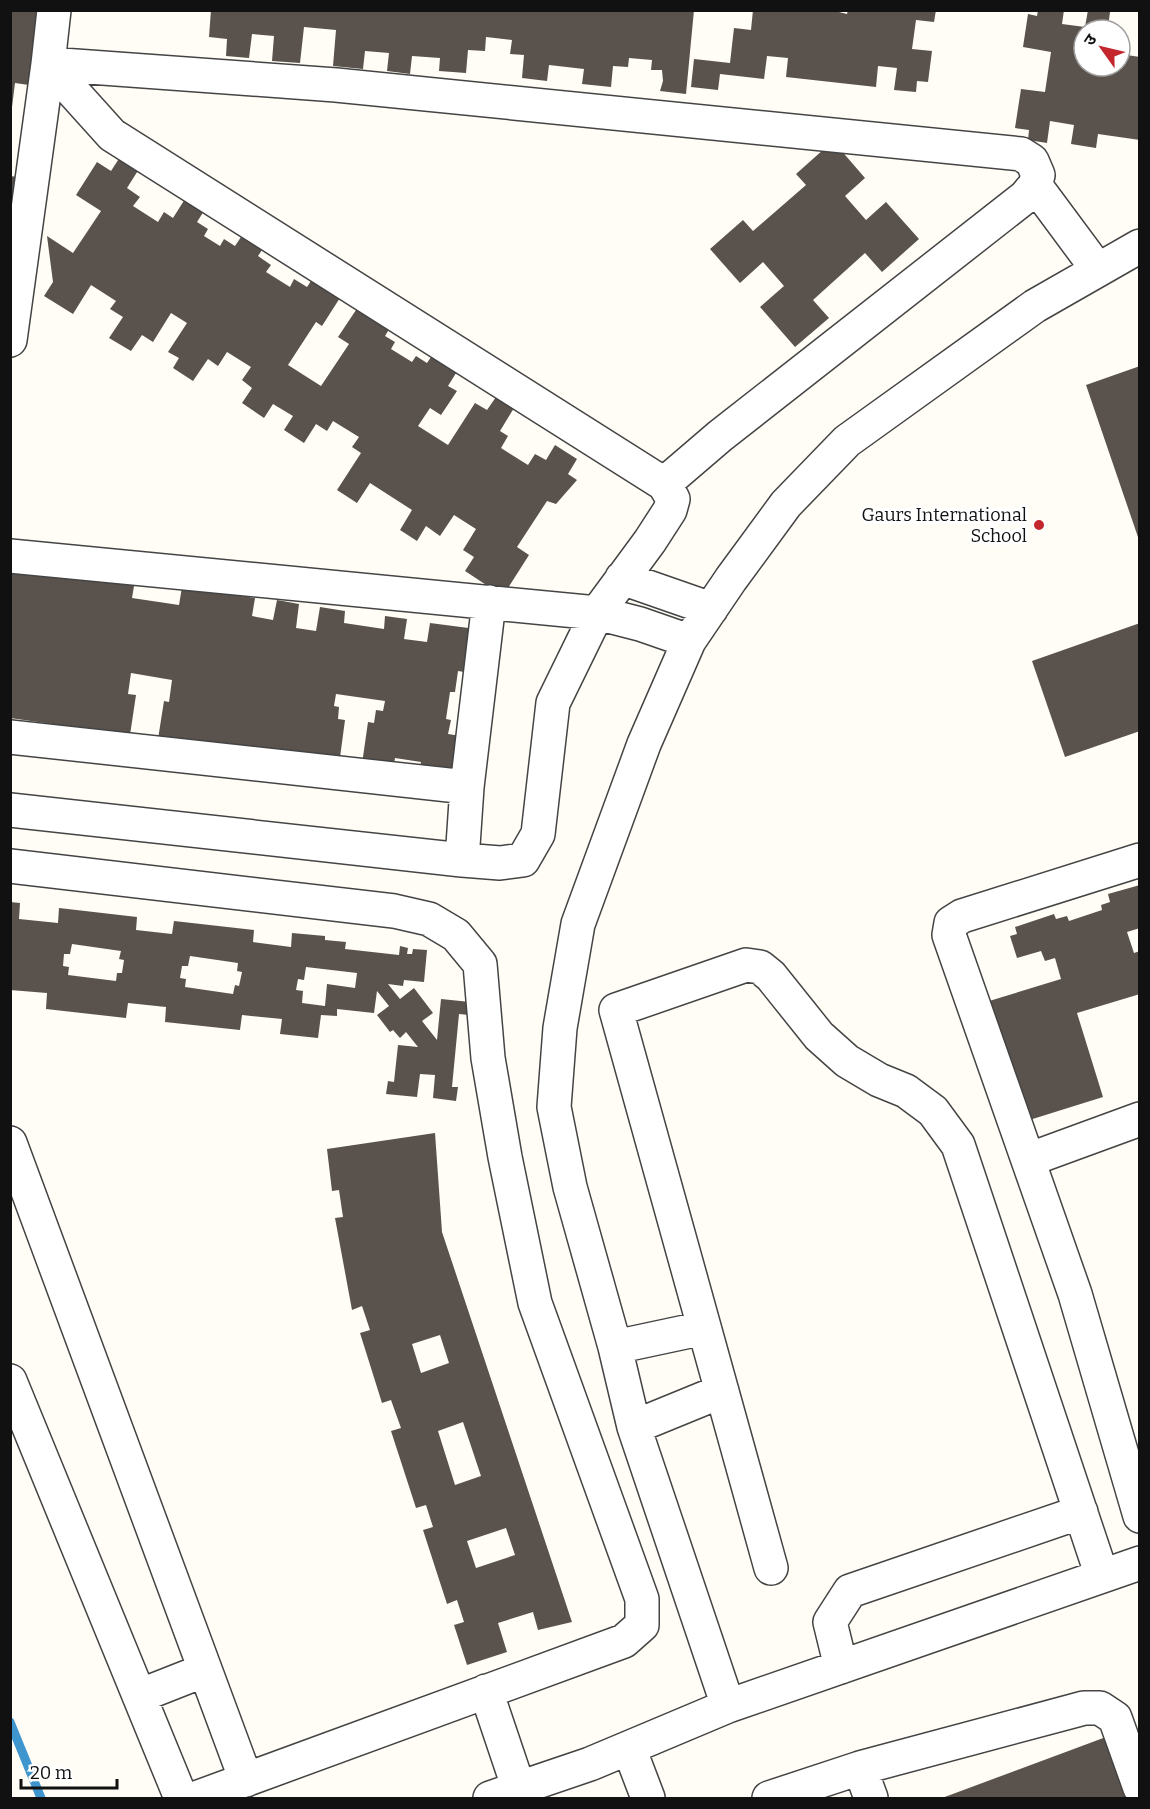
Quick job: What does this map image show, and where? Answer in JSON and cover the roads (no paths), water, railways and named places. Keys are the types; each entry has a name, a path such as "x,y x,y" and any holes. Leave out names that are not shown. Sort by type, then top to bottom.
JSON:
{"street":[{"path":"10,340 54,10"},
{"path":"48,64 336,85 1022,154 1032,161 1038,175 1035,185 1025,196 720,436 664,484"},
{"path":"10,810 462,860 500,863 523,860 538,834 553,703 597,613 650,541 670,510 673,499 664,484 112,135 48,64"},
{"path":"1035,185 1098,270"},
{"path":"728,1706 634,1427 615,1347 570,1186 555,1107 560,1028 578,924 644,744 689,641 786,504 847,441 1035,306 1140,246"},
{"path":"10,556 597,613 640,624 689,641"},
{"path":"622,578 711,609"},
{"path":"462,860 467,787 489,602"},
{"path":"10,737 467,787"},
{"path":"1140,860 963,916 951,923 949,935 1075,1293 1134,1478 1140,1516"},
{"path":"10,866 394,910 429,919 456,934 480,964 490,1069 504,1157 535,1303 642,1599 642,1625 624,1641 196,1798"},
{"path":"771,1568 616,1010 746,966 760,967 771,976 819,1036 847,1061 879,1080 906,1091 933,1111 958,1145 1102,1576"},
{"path":"1029,1160 1140,1119"},
{"path":"10,1143 246,1780"},
{"path":"615,1347 704,1328"},
{"path":"10,1381 181,1798"},
{"path":"634,1427 722,1391"},
{"path":"841,1667 830,1622 850,1591 1081,1512"},
{"path":"486,1691 504,1794 567,1786 628,1748 728,1706 1140,1563"},
{"path":"139,1696 205,1670"},
{"path":"769,1798 860,1767 1084,1708 1100,1708 1115,1718 1140,1788"},
{"path":"628,1748 648,1798"},
{"path":"860,1767 871,1798"}],"waterway":[{"path":"10,1722 41,1798"}],"place":[{"name":"Gaurs International School","path":"1039,525"}]}
